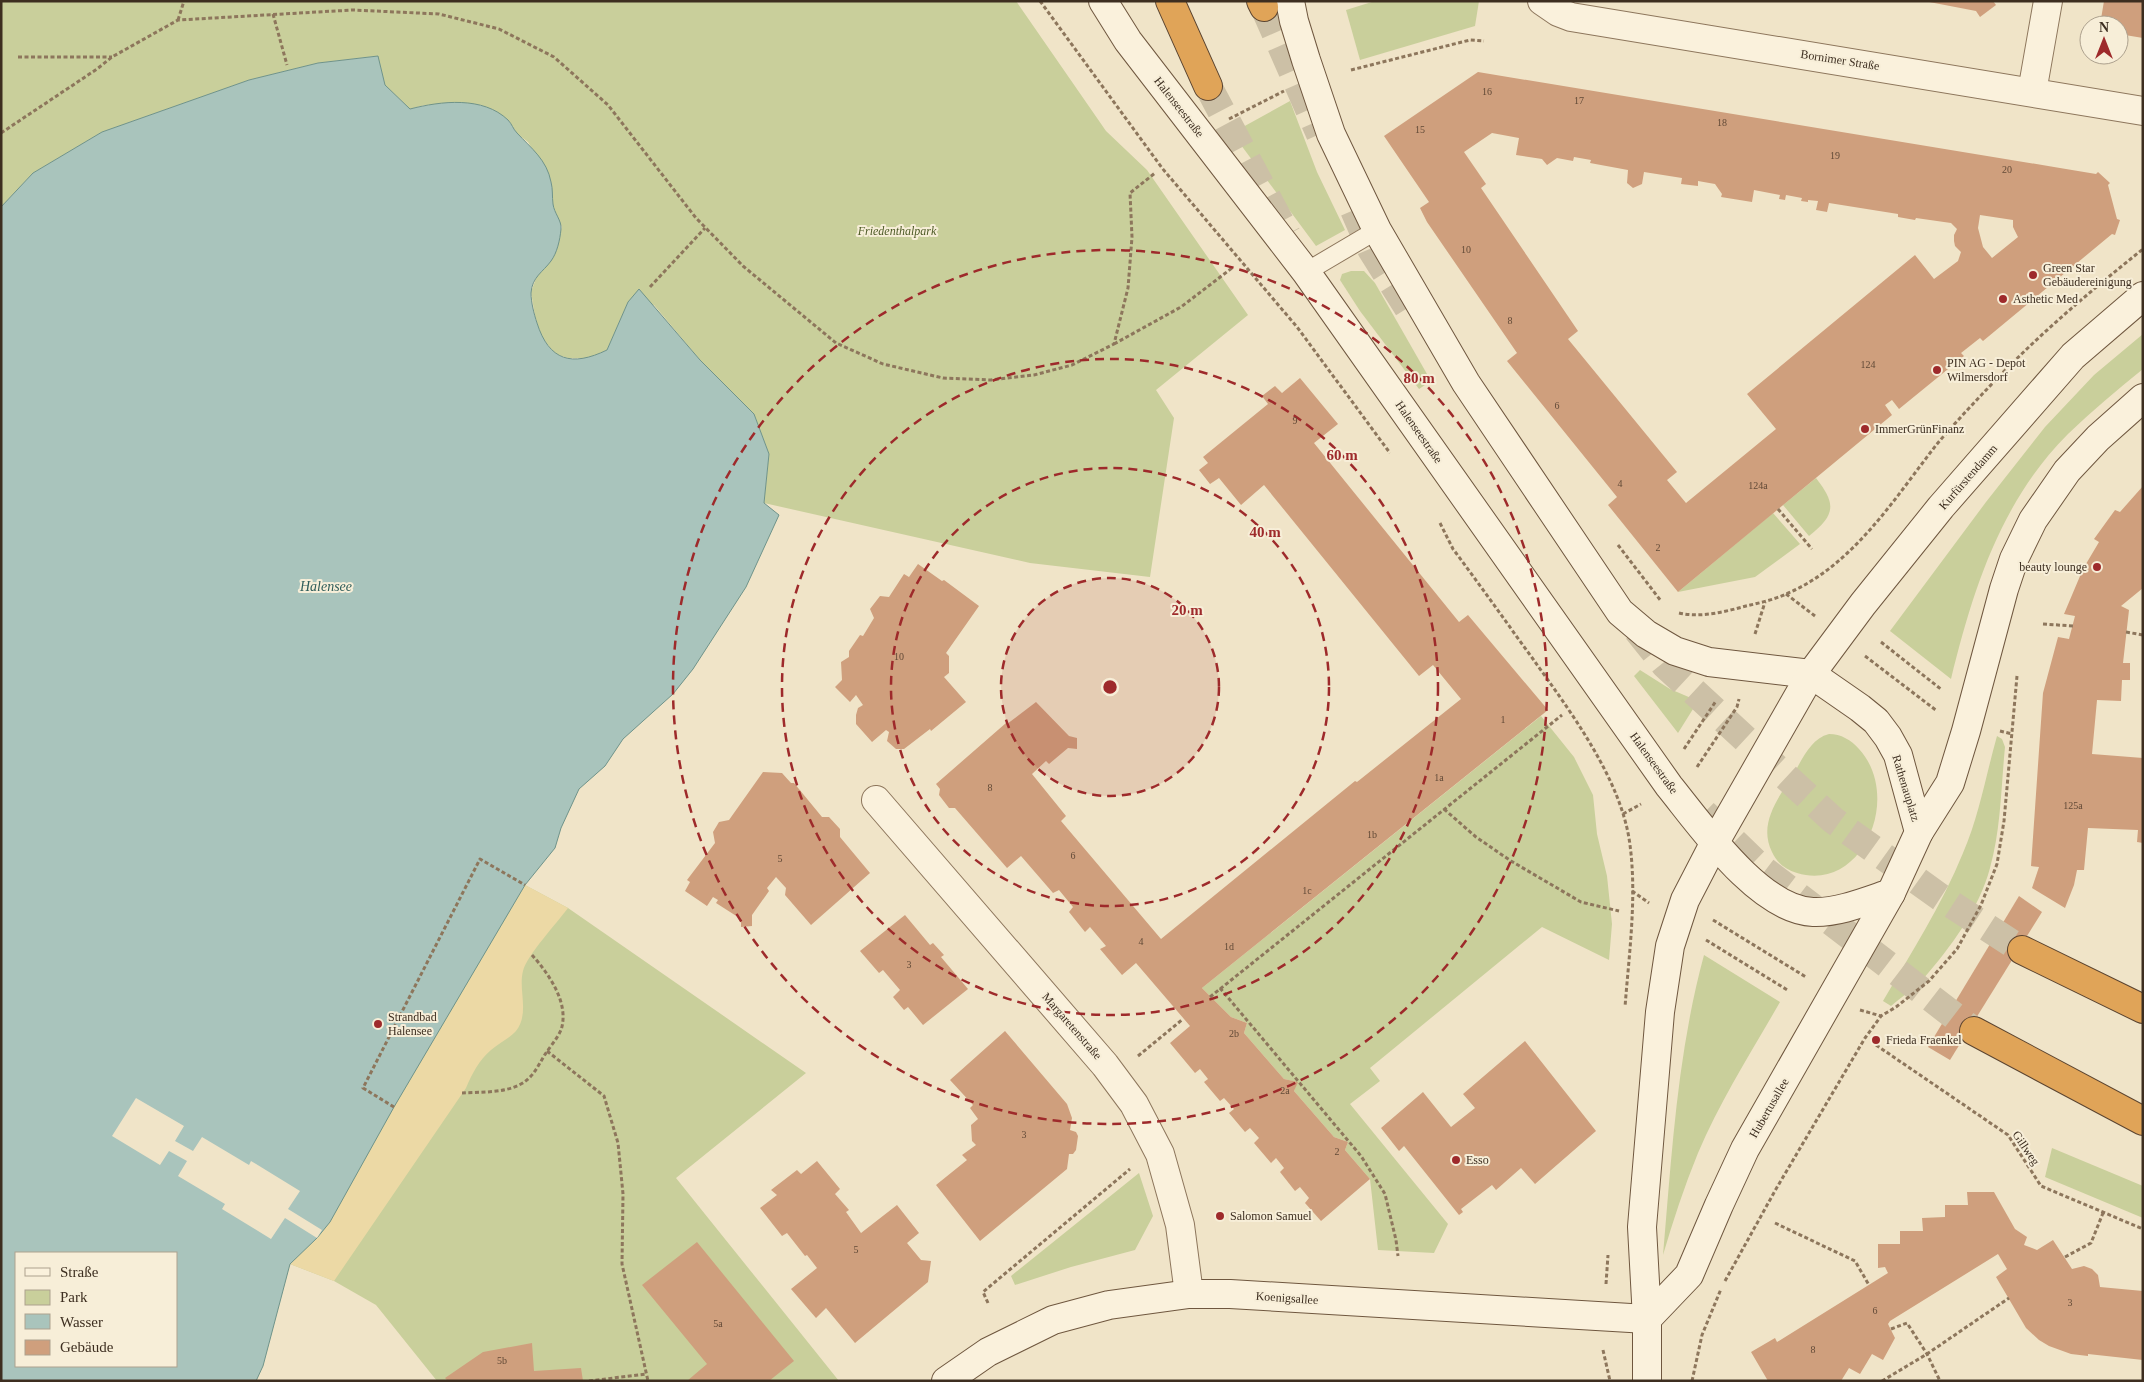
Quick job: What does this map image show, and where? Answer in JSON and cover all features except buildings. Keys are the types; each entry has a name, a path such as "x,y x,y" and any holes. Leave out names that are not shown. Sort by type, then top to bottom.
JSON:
{"highway":[{"path":"1170,1 1208,86"},
{"path":"2022,950 2143,1010"},
{"path":"1974,1031 2143,1121"}],"main road":[{"name":"Halenseestraße","path":"1103,1 1128,41 1306,272 1669,786 1715,842"},
{"path":"1290,1 1294,21 1330,134 1377,230 1466,383 1620,612 1646,634 1675,651 1710,662 1811,674 1715,842 1680,912 1670,946 1660,1012 1642,1227 1648,1319 1647,1381"},
{"name":"Bornimer Straße","path":"1542,1 1558,12 1571,16 2143,111"},
{"path":"2032,92 2048,1"},
{"name":"Kurfürstendamm","path":"1811,674 1941,507 2073,356 2143,296"},
{"path":"1920,832 1950,783 2004,589 2014,559 2033,520 2067,471 2098,438 2143,398"},
{"name":"Rathenauplatz","path":"1811,674 1876,721 1898,755 1920,832 1891,893"},
{"name":"Margaretenstraße","path":"876,800 1099,1057 1134,1104 1160,1154 1180,1225 1189,1294"},
{"path":"1715,842 1744,874 1761,889 1784,904 1812,912 1852,907 1891,893"},
{"name":"Hubertusallee","path":"1648,1319 1689,1274 1745,1149 1891,893"},
{"name":"Koenigsallee","path":"946,1381 988,1352 1053,1320 1109,1305 1189,1294 1230,1294 1648,1319"}],"lane":[{"path":"1306,272 1377,230"}],"path":[{"path":"178,20 184,1"},
{"path":"1040,1 1162,168 1297,327 1396,460"},
{"path":"1,133 112,57 178,20 354,10 439,14 499,29 554,57 608,105 705,228 743,266 836,343 883,364 943,378 991,380 1034,375 1072,365 1181,307 1232,268"},
{"path":"273,14 287,65"},
{"path":"1351,70 1470,40 1484,41"},
{"path":"18,57 112,57"},
{"path":"1228,120 1288,89"},
{"path":"1114,344 1128,288 1132,237 1130,194 1155,173"},
{"path":"650,287 705,228"},
{"path":"1677,612 1687,615 1716,614 1765,602 1786,594 1814,579 1848,554 1886,510 1939,442 2028,347 2069,309 2143,249"},
{"path":"1778,509 1812,548"},
{"path":"1436,515 1453,548 1555,690 1592,746 1623,814 1630,844 1632,891 1642,899"},
{"path":"1614,541 1663,603"},
{"path":"1786,594 1800,604"},
{"path":"1758,620 1765,602"},
{"path":"2043,624 2073,626"},
{"path":"2126,632 2143,635"},
{"path":"1881,642 1947,693"},
{"path":"1869,660 1942,714"},
{"path":"1692,1381 1696,1357 1706,1323 1726,1279 1855,1055 1881,1016 1896,1007 1929,981 1957,949 1981,905 1997,864 2004,821 2018,668"},
{"path":"1684,749 1716,700"},
{"path":"1698,767 1736,707"},
{"path":"1210,997 1562,714"},
{"path":"1994,729 2012,734"},
{"path":"1444,809 1476,837 1519,866 1581,902 1619,911"},
{"path":"1623,814 1634,809"},
{"path":"394,1107 363,1088 480,859 525,885"},
{"path":"1713,920 1799,974"},
{"path":"1706,940 1789,991"},
{"path":"462,1093 504,1089 518,1085 531,1077 561,1030 562,1012 558,995 548,973 532,955"},
{"path":"1220,988 1361,1156 1385,1194 1398,1256"},
{"path":"1872,1014 1881,1016"},
{"path":"1131,1061 1183,1018"},
{"name":"Gillweg","path":"1876,1045 2008,1135 2041,1186 2143,1229"},
{"path":"547,1051 604,1096 618,1143 622,1194 622,1264 648,1381"},
{"path":"988,1303 983,1292 1133,1166"},
{"path":"2065,1257 2091,1244 2103,1213"},
{"path":"1775,1223 1854,1260 1869,1285"},
{"path":"1882,1381 2009,1298"},
{"path":"1890,1329 1907,1322 1940,1381"},
{"path":"589,1381 646,1374"}],"green space":[{"name":"Friedenthalpark","path":"1,1 1016,1 1106,131 1147,170 1248,315 1156,390 1174,418 1150,577 1030,563 764,503 769,454 754,414 700,360 654,305 628,302 607,350 590,358 568,358 555,354 541,336 531,292 538,273 550,262 562,227 553,207 551,181 528,142 516,133 509,121 481,105 425,105 410,109 385,85 377,56 318,63 249,80 102,132 33,173 1,207"},
{"path":"1375,1 1479,1 1475,26 1360,60 1346,10"},
{"path":"1290,101 1317,172 1345,230 1316,246 1232,133"},
{"path":"1351,271 1364,271 1375,283 1431,381 1419,389 1360,311 1340,280 1342,274"},
{"path":"2143,334 2143,369 2068,434 2045,460 2007,517 1980,580 1969,612 1951,679 1890,631 1986,502 2045,427 2094,375"},
{"path":"1816,478 1823,487 1830,503 1830,509 1824,522 1809,536 1783,505"},
{"path":"1773,513 1800,544 1755,577 1678,592"},
{"path":"1640,670 1670,689 1698,701 1678,733 1634,676"},
{"path":"1541,716 1574,757 1593,795 1597,834 1607,876 1612,924 1609,960 1542,927 1370,1068 1380,1081 1350,1104 1448,1224 1434,1253 1378,1250 1370,1179 1345,1150 1348,1142 1334,1137 1294,1091 1297,1082 1284,1079 1244,1033 1247,1023 1231,1017 1202,988"},
{"path":"1829,734 1842,736 1853,743 1872,769 1877,791 1876,815 1869,836 1857,855 1840,869 1820,875 1797,873 1782,865 1774,856 1768,842 1767,831 1769,821 1776,802 1807,751 1817,740"},
{"path":"1997,736 2002,739 2005,747 1999,823 1994,853 1985,883 1971,913 1954,941 1919,983 1891,1006 1883,1001 1936,910 1969,839"},
{"path":"525,885 568,908 806,1073 676,1178 839,1381 437,1381 376,1305 334,1281 290,1264"},
{"path":"1704,955 1780,1002 1716,1114 1683,1191 1663,1255 1677,1104 1687,1030"},
{"path":"2052,1148 2143,1186 2143,1218 2045,1177"},
{"path":"1139,1173 1153,1216 1135,1250 1071,1267 1015,1285 1011,1276"}],"sand":[{"path":"525,885 568,908 536,948 523,971 523,1009 520,1024 516,1031 491,1050 479,1063 466,1088 334,1281 290,1264 317,1238 330,1222 394,1107"}],"water":[{"name":"Halensee","path":"378,56 385,85 410,109 435,104 461,102 486,107 498,112 508,120 546,167 552,185 554,207 561,226 555,254 533,283 531,293 537,323 548,346 555,353 573,359 583,358 607,350 628,302 639,289 700,360 754,414 769,454 764,503 779,515 746,587 693,669 673,694 623,739 605,766 579,789 561,828 555,848 525,885 394,1107 330,1222 317,1238 290,1264 263,1366 256,1381 1,1381 1,207 33,173 102,132 249,80 318,63"}],"pier":[{"path":"136,1098 184,1126 175,1141 193,1151 202,1137 249,1165 251,1161 300,1191 288,1209 322,1230 317,1238 285,1218 271,1239 222,1209 225,1204 178,1176 187,1161 169,1151 160,1165 112,1136"}],"tunnel":[{"path":"1264,7 1320,134"},
{"path":"1208,86 1287,235"},
{"path":"1354,210 1371,249 1408,308"},
{"path":"1637,630 1665,665 1833,820 1940,897 2022,950"},
{"path":"1704,813 1760,867 1974,1031"}],"place":[{"name":"Green Star Gebäudereinigung","path":"2033,275"},
{"name":"Asthetic Med","path":"2003,299"},
{"name":"PIN AG - Depot Wilmersdorf","path":"1937,370"},
{"name":"ImmerGrünFinanz","path":"1865,429"},
{"name":"beauty lounge","path":"2097,567"},
{"name":"Strandbad Halensee","path":"378,1024"},
{"name":"Frieda Fraenkel","path":"1876,1040"},
{"name":"Esso","path":"1456,1160"},
{"name":"Salomon Samuel","path":"1220,1216"}]}
